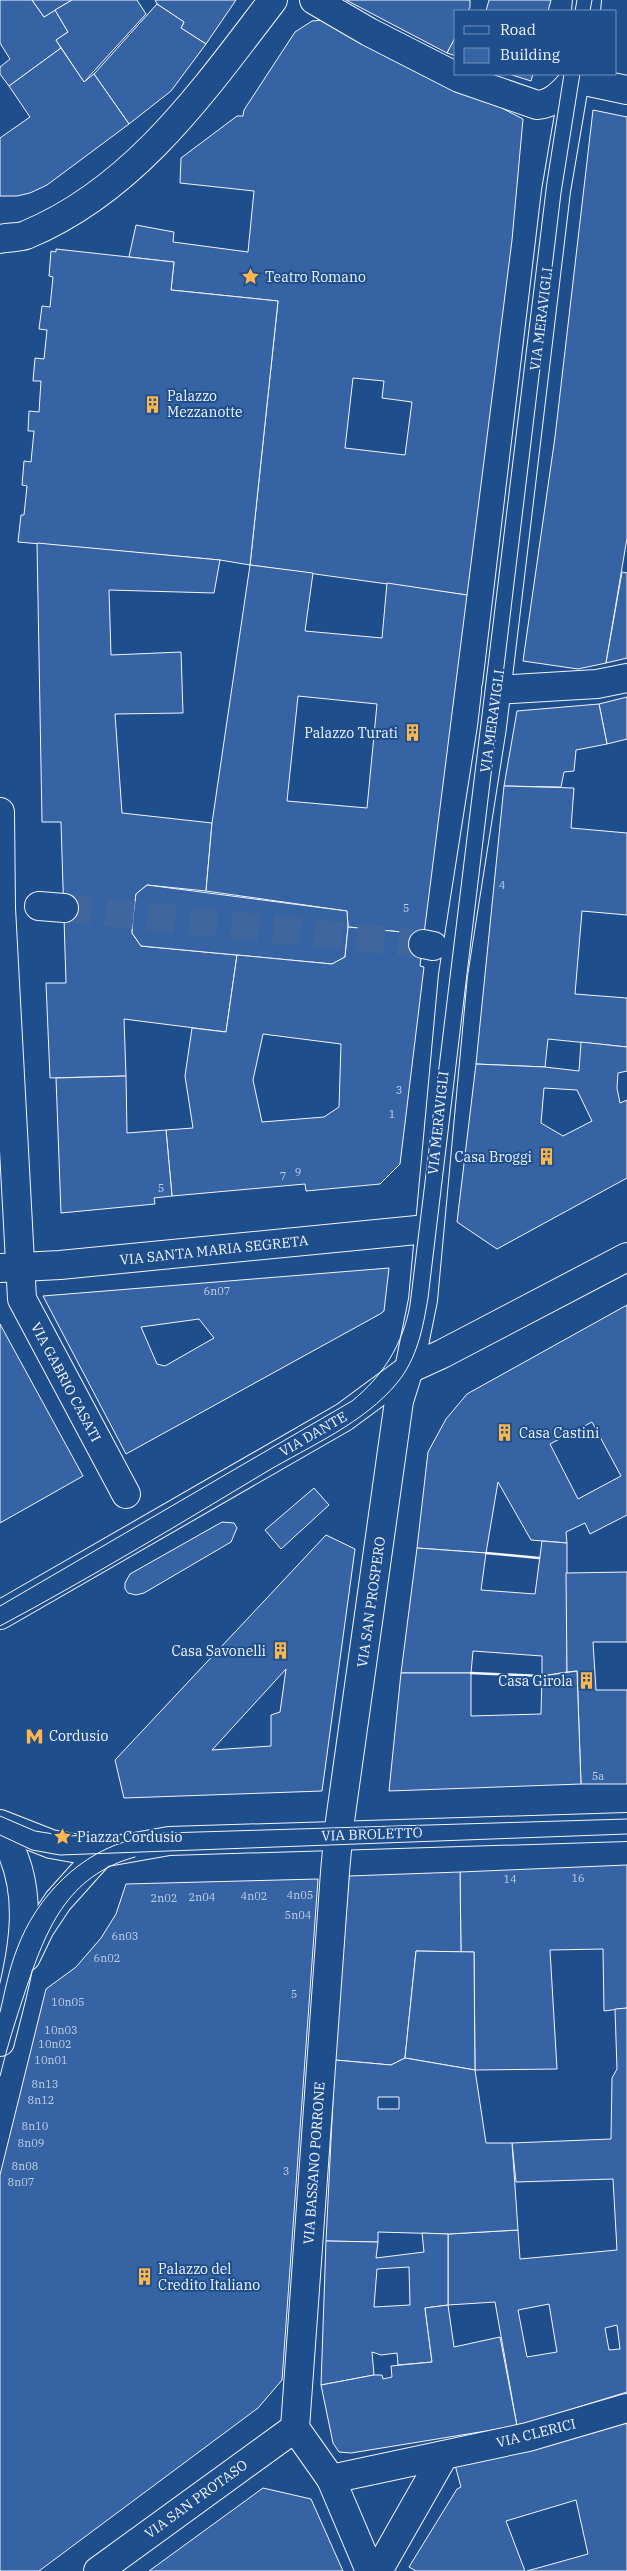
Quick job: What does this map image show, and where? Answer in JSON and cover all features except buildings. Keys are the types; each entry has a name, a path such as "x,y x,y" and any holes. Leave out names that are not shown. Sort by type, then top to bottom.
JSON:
{"street":[{"path":"0,239 24,235 62,217 112,183 140,159 176,124 273,0"},
{"path":"314,0 368,32 459,78 537,105 546,105 559,97 576,76 627,90"},
{"name":"VIA MERAVIGLI","path":"409,1369 423,1300 428,1229 453,975 496,690 556,191 576,76"},
{"path":"496,690 597,684 627,678"},
{"name":"VIA GABRIO CASATI","path":"0,812 9,1267 22,1299 126,1494"},
{"name":"VIA SANTA MARIA SEGRETA","path":"9,1267 60,1265 428,1229"},
{"name":"VIA DANTE","path":"0,1615 344,1417 409,1369 442,1354 627,1257"},
{"name":"VIA SAN PROSPERO","path":"339,1836 399,1401 409,1369"},
{"path":"0,1824 46,1843 109,1851"},
{"name":"VIA BROLETTO","path":"109,1851 169,1841 627,1827"},
{"path":"0,1831 18,1864 24,1912 20,1956 0,2042"},
{"name":"VIA BASSANO PORRONE","path":"294,2428 339,1836"},
{"path":"8,2008 22,1965 40,1928 58,1901 109,1851"},
{"name":"VIA CLERICI","path":"331,2479 528,2437 627,2408"},
{"path":"294,2428 331,2479 370,2571"},
{"name":"VIA SAN PROTASO","path":"98,2571 294,2428"},
{"path":"378,2571 444,2455"}],"tunnel":[{"path":"64,908 423,944"}],"tram line":[{"path":"575,10 577,0"},
{"path":"590,10 592,0"},
{"path":"0,1606 352,1401 382,1370 397,1346 402,1333 410,1305 547,182 564,75"},
{"path":"0,1626 101,1570 353,1422 384,1397 397,1383 410,1364 418,1343 428,1298 561,193 580,75"},
{"path":"0,1816 35,1831 66,1836 627,1819"},
{"path":"0,1835 32,1850 60,1855 627,1834"},
{"path":"0,2012 9,1972 17,1949 25,1930 48,1895 79,1865 96,1854 115,1845 135,1839"},
{"path":"0,2076 12,2033 41,1947 62,1908 75,1892 92,1877 111,1866 135,1857"}],"wall":[{"path":"486,1553 539,1558"},
{"path":"471,1673 542,1676"}],"place":[{"name":"Teatro Romano","path":"251,277"},
{"name":"Palazzo Mezzanotte","path":"153,404"},
{"name":"Palazzo Turati","path":"412,733"},
{"name":"Casa Broggi","path":"546,1157"},
{"name":"Casa Castini","path":"505,1433"},
{"name":"Casa Savonelli","path":"280,1651"},
{"name":"Casa Girola","path":"587,1681"},
{"name":"Cordusio","path":"35,1736"},
{"name":"Piazza Cordusio","path":"63,1837"},
{"name":"Palazzo del Credito Italiano","path":"144,2277"}]}
